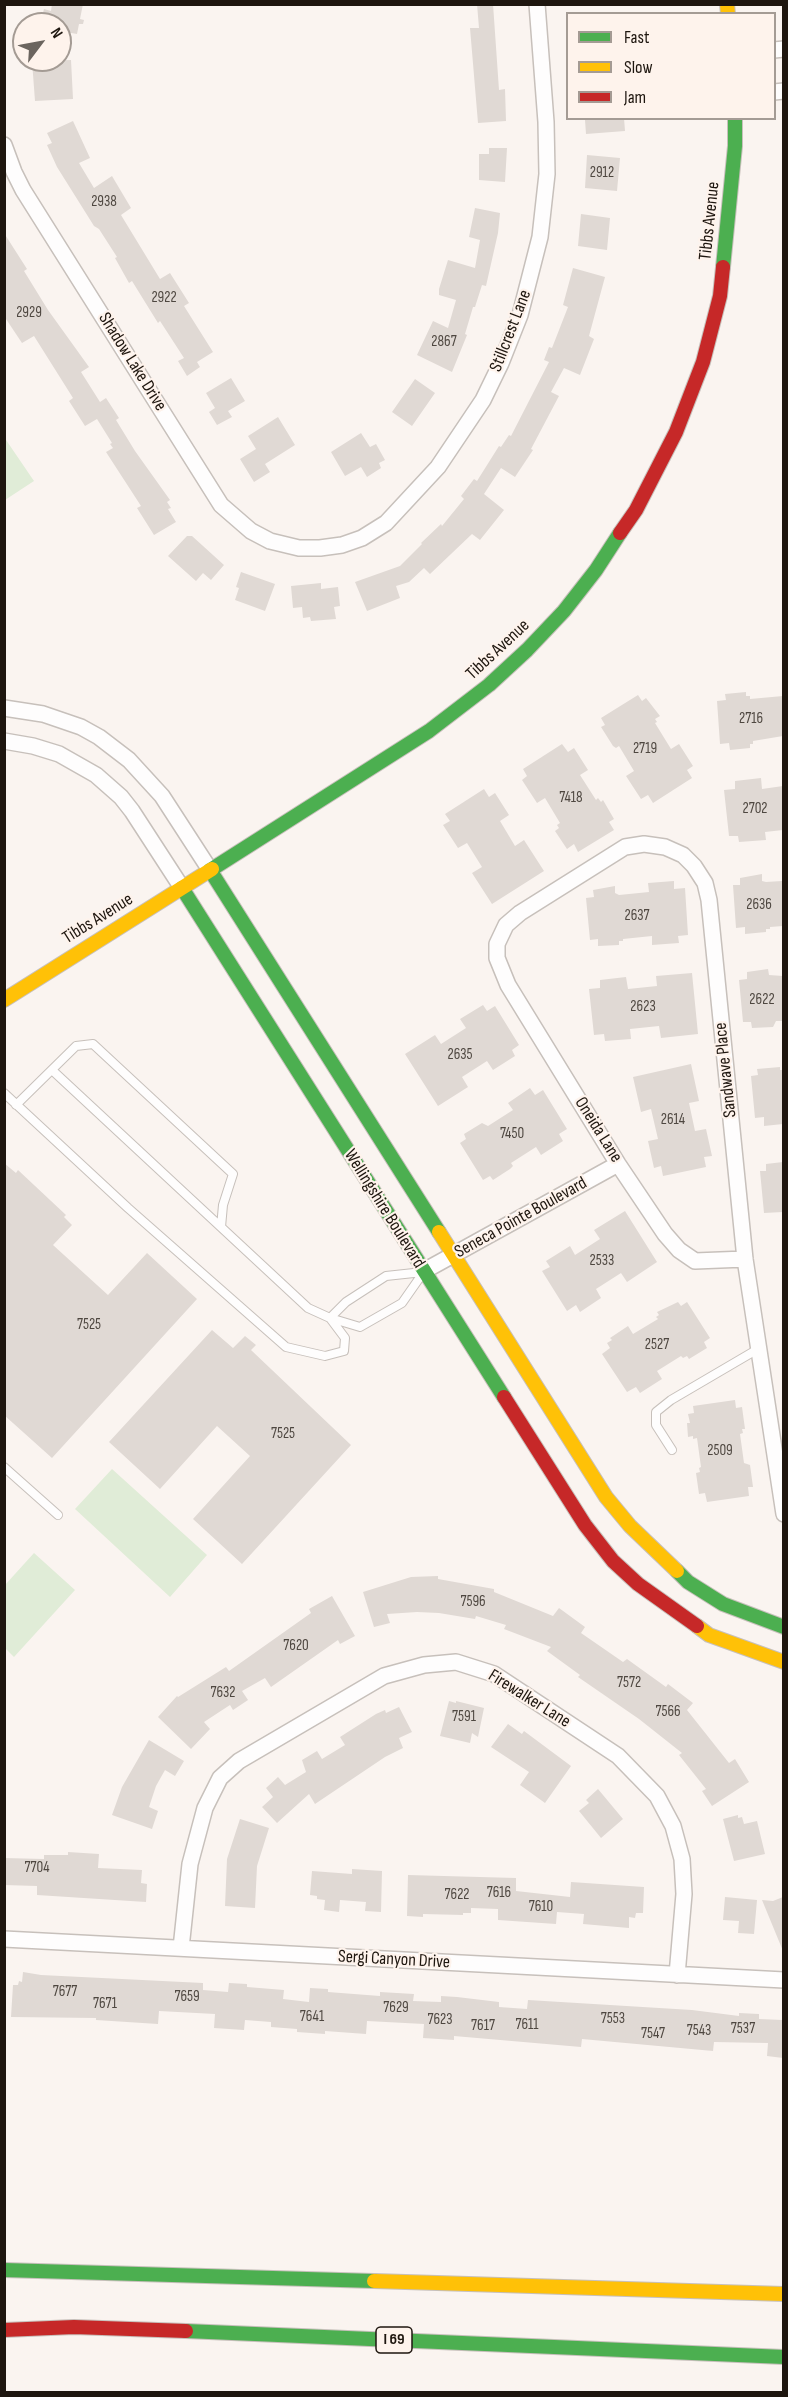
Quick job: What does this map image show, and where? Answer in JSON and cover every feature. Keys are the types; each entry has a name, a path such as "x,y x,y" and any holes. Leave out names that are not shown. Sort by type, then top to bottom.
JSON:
{"main road":[{"name":"Tibbs Avenue","path":"4,1000 415,740 468,702 527,650 555,621 596,570 636,510 657,473 676,432 703,362 720,296 735,146 735,120"},
{"name":"Wellingshire Boulevard","path":"210,870 606,1497 630,1526 695,1587 723,1604 783,1627"},
{"name":"Wellingshire Boulevard","path":"182,888 585,1525 613,1561 638,1584 710,1635 783,1662"},
{"path":"4,2270 783,2294"},
{"name":"I 69","path":"4,2330 74,2328 171,2331 783,2357"}],"street":[{"name":"Stillcrest Lane","path":"292,547 320,548 352,542 375,531 392,518 425,483 456,442 483,399 501,363 526,296 540,237 545,201 546,122 537,4"},
{"name":"Shadow Lake Drive","path":"4,145 23,190 221,505 251,531 270,541 292,547"},
{"name":"Wellingshire Boulevard","path":"4,708 42,714 81,728 99,737 129,759 162,796 210,870"},
{"name":"Wellingshire Boulevard","path":"4,741 33,746 59,754 96,775 132,811 182,888"},
{"name":"Sandwave Place","path":"497,945 506,925 520,913 625,847 644,844 665,847 683,855 694,866 705,883 709,900 745,1259 783,1514"},
{"name":"Oneida Lane","path":"497,945 497,958 508,985 618,1164 665,1234 679,1250 695,1261 745,1259"},
{"name":"Seneca Pointe Boulevard","path":"424,1271 618,1164"},
{"name":"Firewalker Lane","path":"181,1948 190,1864 205,1808 220,1779 239,1761 384,1676 424,1665 456,1662 494,1674 618,1756 657,1796 673,1826 682,1859 684,1894 677,1975"},
{"name":"Sergi Canyon Drive","path":"4,1939 783,1980"}],"lane":[{"path":"16,1105 76,1046 93,1044 234,1174 223,1205 221,1227"},
{"path":"52,1070 308,1308 330,1318 360,1327 402,1303 424,1271"},
{"path":"4,1093 128,1208 286,1347 326,1356 344,1351 345,1338 330,1318"},
{"path":"330,1318 346,1302 386,1276 424,1271"},
{"path":"672,1450 656,1425 656,1412 671,1400 758,1349"},
{"path":"4,1467 58,1515"}],"green space":[{"path":"4,437 34,481 5,500 4,500"},
{"path":"112,1469 207,1555 170,1597 75,1509"},
{"path":"34,1553 75,1590 14,1657 5,1648 5,1585"}],"building":[{"path":"52,4 83,4 80,19 84,20 83,24 79,24 77,34 72,33 72,12 43,12 44,9 51,11"},
{"path":"477,4 493,4 499,90 505,89 506,121 478,123 470,28 479,28"},
{"path":"33,72 72,72 73,99 35,101"},
{"path":"585,120 624,120 625,131 586,134"},
{"path":"73,121 90,158 79,163 94,188 112,176 131,208 121,215 160,279 170,273 189,303 184,306 213,352 197,362 200,367 187,376 178,361 184,358 160,321 158,323 132,281 129,283 115,258 117,257 99,229 94,226 57,167 47,145 52,143 47,133"},
{"path":"489,148 507,148 505,182 479,180 479,154 489,154"},
{"path":"587,155 620,158 617,191 585,188"},
{"path":"475,208 500,213 498,233 486,286 482,285 475,307 473,307 465,334 467,335 452,372 417,355 433,321 448,328 456,300 439,295 439,289 448,260 475,268 480,240 469,237"},
{"path":"581,214 610,218 607,250 578,246"},
{"path":"4,233 27,269 24,271 48,310 89,367 81,372 100,402 106,398 119,418 116,420 135,451 170,500 167,502 171,508 168,509 176,522 154,535 137,508 141,506 106,452 113,448 110,444 112,443 97,419 85,426 69,401 73,398 34,336 22,343 4,316"},
{"path":"573,268 605,277 589,336 594,339 580,375 564,368 551,392 559,396 531,449 533,450 515,477 501,468 484,494 504,510 480,540 472,534 430,574 424,568 409,582 396,586 400,598 367,611 355,582 400,566 441,524 442,526 464,499 461,496 474,479 477,481 499,446 501,447 509,435 511,436 549,362 544,360 549,347 552,348 568,307 563,305"},
{"path":"231,378 245,401 228,411 232,417 217,425 209,412 215,408 206,393"},
{"path":"415,379 435,393 412,426 392,412"},
{"path":"278,417 295,445 265,464 270,472 254,482 240,459 256,449 248,436"},
{"path":"361,433 370,447 376,444 385,460 379,463 381,468 367,477 361,467 345,476 331,452"},
{"path":"187,536 192,536 224,565 211,580 203,573 196,581 168,556"},
{"path":"241,572 275,584 265,611 235,600"},
{"path":"321,583 321,589 338,587 340,606 334,607 336,619 311,621 310,617 303,618 302,607 293,608 291,586"},
{"path":"746,692 746,696 750,696 750,699 783,696 783,736 753,741 750,748 730,750 729,743 720,744 717,701 726,700 725,694"},
{"path":"638,695 642,701 646,698 660,716 655,719 657,722 655,723 671,749 679,744 693,766 687,770 692,778 653,803 648,795 641,799 626,776 634,771 619,746 616,748 613,746 601,727 605,725 601,718"},
{"path":"562,744 568,752 574,748 588,770 580,775 596,800 598,798 601,802 603,800 614,819 609,822 614,830 578,852 574,844 567,849 555,831 559,828 557,825 560,823 545,798 537,803 522,780 527,776 523,769"},
{"path":"761,778 762,789 783,786 783,830 765,832 766,840 739,842 738,836 729,836 724,790 735,789 735,781"},
{"path":"484,789 489,797 495,793 509,815 500,821 515,846 524,840 544,871 492,904 472,873 482,867 467,843 458,848 443,825 450,821 445,814"},
{"path":"762,874 762,881 782,881 783,883 783,926 770,927 766,929 766,932 745,934 745,927 736,928 733,885 740,885 740,878"},
{"path":"674,881 674,889 685,888 688,935 678,936 679,943 652,945 652,936 623,939 619,941 619,945 598,946 598,939 590,940 586,898 594,897 593,890 615,886 615,893 619,895 649,892 648,883"},
{"path":"768,969 769,975 783,976 783,1021 776,1021 773,1027 752,1028 751,1022 743,1022 739,980 747,979 747,972"},
{"path":"692,973 698,1034 661,1038 659,1026 630,1029 631,1039 605,1041 604,1034 594,1035 589,989 600,988 600,980 626,977 628,989 657,986 656,976"},
{"path":"483,1005 487,1011 495,1006 519,1045 512,1050 515,1056 493,1070 487,1061 462,1077 468,1087 438,1106 405,1054 435,1035 441,1044 466,1028 460,1019"},
{"path":"691,1064 699,1101 689,1103 695,1131 706,1129 712,1156 704,1157 706,1167 663,1176 661,1166 654,1168 648,1141 658,1139 651,1109 641,1112 633,1077"},
{"path":"780,1067 780,1070 783,1070 783,1124 764,1126 764,1117 755,1118 751,1076 758,1075 757,1069"},
{"path":"530,1088 535,1095 543,1090 567,1129 559,1134 563,1141 541,1155 536,1147 511,1163 513,1166 510,1169 493,1180 490,1176 483,1180 460,1143 466,1139 464,1134 482,1123 488,1126 513,1110 508,1103"},
{"path":"783,1162 783,1212 764,1213 760,1171 766,1171 766,1164"},
{"path":"4,1163 16,1173 18,1170 66,1215 64,1217 72,1225 53,1245 108,1295 147,1253 197,1299 52,1458 4,1415"},
{"path":"625,1211 657,1262 627,1282 621,1273 596,1289 601,1298 580,1312 576,1305 567,1311 542,1271 550,1267 546,1261 570,1246 575,1255 600,1239 594,1230"},
{"path":"678,1302 681,1306 687,1302 710,1338 704,1342 707,1348 689,1359 687,1356 683,1358 681,1356 657,1371 662,1379 640,1393 636,1387 627,1392 602,1354 610,1348 607,1343 612,1340 610,1338 628,1326 633,1334 658,1319 657,1312"},
{"path":"212,1330 233,1348 245,1336 256,1345 251,1350 351,1445 242,1564 193,1519 250,1456 217,1426 160,1489 109,1442"},
{"path":"735,1400 736,1408 742,1407 745,1429 742,1429 743,1433 740,1434 744,1463 750,1465 753,1487 748,1487 749,1496 707,1502 705,1493 699,1494 696,1473 700,1472 701,1467 697,1438 688,1437 687,1423 690,1423 688,1414 694,1413 693,1406"},
{"path":"438,1576 438,1579 494,1589 494,1592 553,1616 559,1608 585,1627 581,1633 623,1662 627,1659 666,1687 668,1684 693,1703 687,1710 729,1763 735,1759 749,1782 712,1806 702,1791 706,1789 679,1755 682,1753 639,1719 578,1677 580,1675 547,1651 551,1647 504,1629 506,1625 476,1616 475,1619 417,1612 387,1614 390,1623 374,1627 363,1592 411,1577"},
{"path":"332,1596 355,1636 340,1644 338,1640 271,1687 265,1678 242,1691 248,1700 233,1710 230,1705 204,1722 210,1729 191,1749 158,1717 177,1696 226,1667 229,1671 311,1613 309,1609"},
{"path":"449,1701 484,1708 478,1737 472,1733 470,1743 440,1736"},
{"path":"399,1707 412,1732 399,1738 403,1748 385,1757 315,1804 309,1794 277,1823 262,1807 273,1797 266,1788 278,1777 285,1785 306,1772 302,1760 317,1751 322,1759 345,1745 340,1737 376,1714 385,1710 386,1713"},
{"path":"508,1724 522,1734 524,1731 571,1766 545,1803 520,1785 529,1772 491,1747"},
{"path":"149,1740 184,1761 175,1776 165,1770 156,1786 149,1807 158,1811 152,1829 112,1815 122,1787"},
{"path":"598,1789 623,1819 601,1838 579,1811 589,1803 586,1800"},
{"path":"738,1815 738,1818 742,1817 744,1824 757,1821 765,1854 734,1861 723,1819"},
{"path":"240,1819 269,1828 257,1866 255,1908 225,1906 227,1859"},
{"path":"68,1852 99,1854 98,1868 142,1870 141,1883 147,1884 146,1902 37,1895 37,1886 4,1885 4,1858 44,1859 44,1855 68,1855"},
{"path":"352,1869 382,1871 381,1912 365,1911 366,1902 340,1900 339,1912 324,1910 325,1900 310,1895 312,1871 352,1874"},
{"path":"408,1875 516,1878 516,1891 570,1897 571,1882 644,1887 643,1913 636,1913 635,1918 629,1917 629,1928 583,1924 584,1914 557,1912 556,1924 498,1920 498,1909 471,1908 471,1913 463,1913 463,1915 407,1916"},
{"path":"725,1897 757,1900 754,1934 738,1933 739,1921 723,1920"},
{"path":"783,1897 783,1951 762,1900 773,1901"},
{"path":"23,1972 41,1975 203,1983 203,1990 228,1992 229,1983 247,1984 247,1987 284,1990 283,1999 309,2002 310,1988 328,1989 328,1992 380,1996 380,1992 414,1994 413,2001 441,2002 441,1996 457,1997 499,2002 499,2007 527,2009 528,2000 692,2010 739,2016 739,2013 759,2014 759,2019 783,2020 783,2058 767,2056 768,2043 714,2042 713,2051 582,2039 581,2047 454,2036 454,2040 423,2038 424,2024 367,2021 366,2034 325,2031 325,2034 297,2032 297,2029 271,2027 271,2022 245,2020 244,2030 214,2028 215,2014 159,2011 158,2024 96,2020 96,2018 11,2017 13,1985 18,1985 19,1981 22,1982"}],"traffic: fast":[{"path":"723,267 735,146 735,120"},
{"path":"212,869 429,731 489,685 564,611 596,570 620,533"},
{"path":"210,870 439,1232"},
{"path":"182,888 504,1397"},
{"path":"677,1571 688,1582 723,1604 784,1627"},
{"path":"4,2270 374,2281"},
{"path":"186,2331 784,2357"}],"traffic: slow":[{"path":"727,4 728,12"},
{"path":"4,1000 212,869"},
{"path":"439,1232 606,1497 630,1526 677,1571"},
{"path":"697,1626 709,1635 784,1662"},
{"path":"374,2281 784,2294"}],"traffic: jam":[{"path":"620,533 636,510 676,432 703,362 720,296 723,267"},
{"path":"504,1397 585,1525 613,1561 638,1584 697,1626"},
{"path":"4,2330 74,2327 186,2331"}]}
